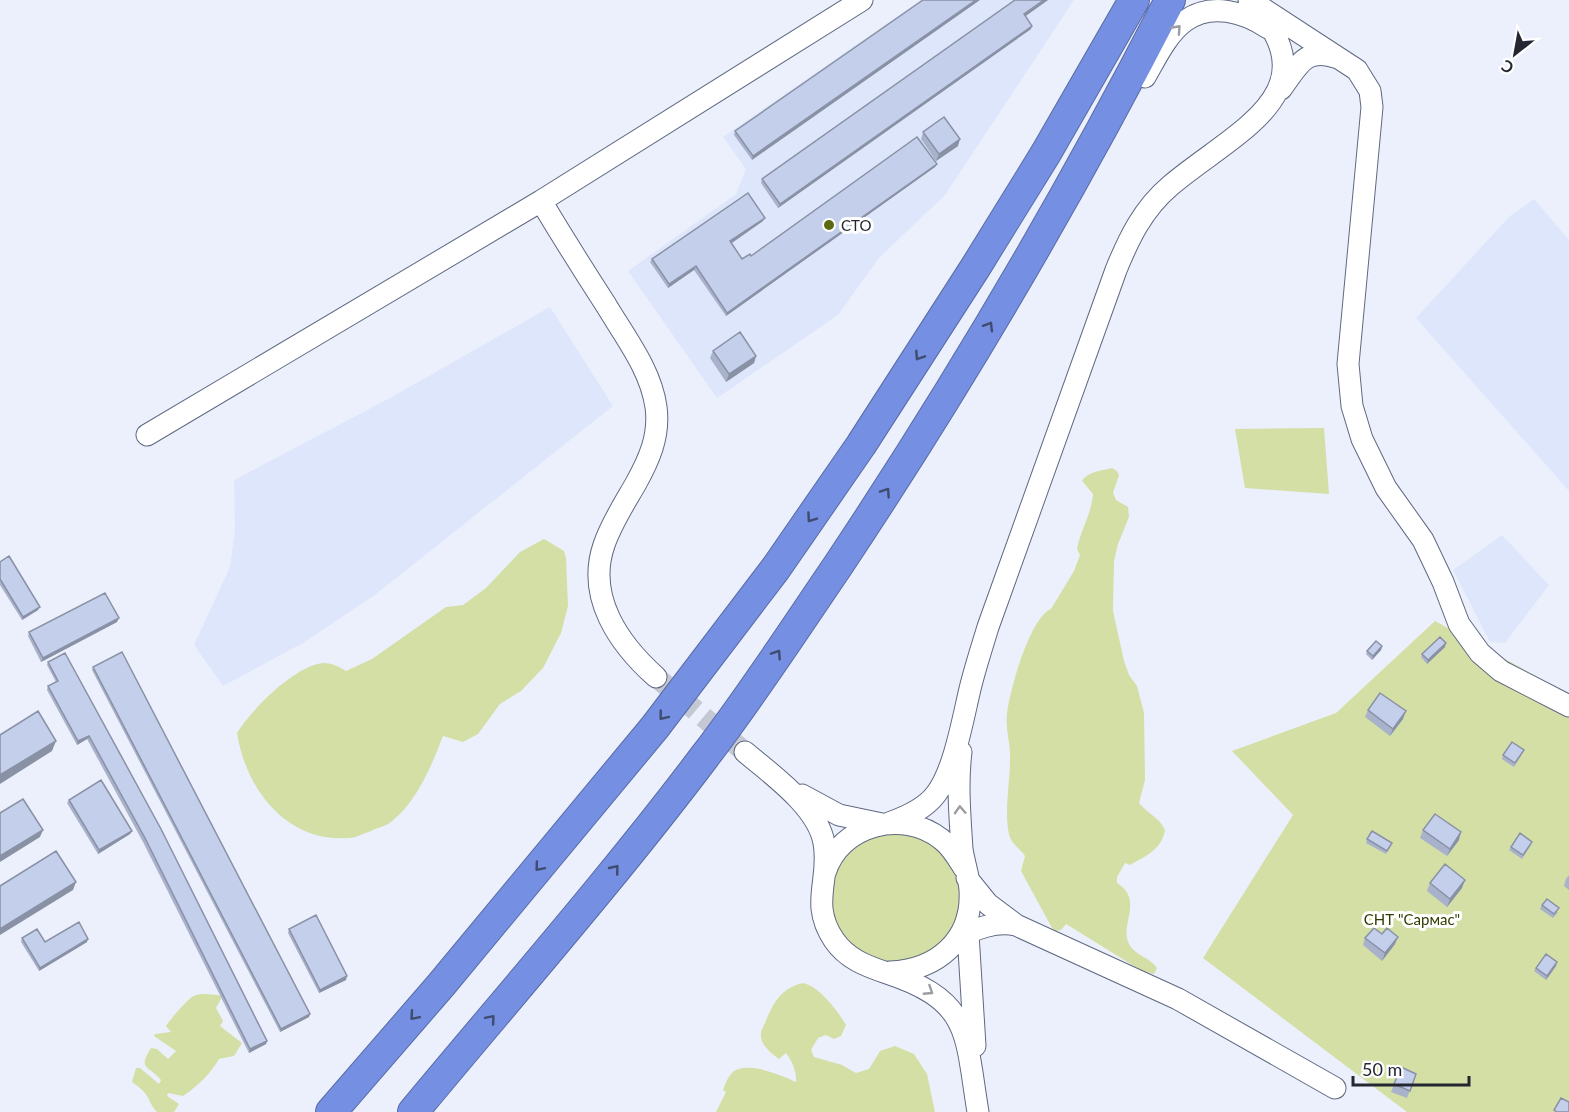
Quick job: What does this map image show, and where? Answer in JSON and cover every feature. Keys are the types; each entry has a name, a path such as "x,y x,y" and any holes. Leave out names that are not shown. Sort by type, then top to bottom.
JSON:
{"highway":[{"path":"331,1112 441,985 620,770 776,568 855,455 975,268 1046,153 1134,0"},
{"path":"412,1112 585,906 731,721 903,468 1011,290 1122,93 1170,0"}],"street":[{"path":"147,435 541,201 862,0"},
{"path":"975,268 1003,202 1122,0"},
{"path":"1249,0 1268,22 1279,41 1283,65 1281,81 1271,103"},
{"path":"1249,0 1344,60 1357,70 1370,91 1372,107 1347,364 1352,406 1362,439 1386,488 1423,540 1443,582 1459,624 1480,653 1501,672 1569,706"},
{"path":"1011,290 1055,233 1156,57 1177,28 1186,20 1199,14 1217,10 1234,12 1267,27 1279,41"},
{"path":"822,886 832,858 845,842 866,829 918,810 937,793 948,769 988,627 1116,270 1142,216 1169,186 1256,119 1307,57 1316,53 1344,60"},
{"path":"541,201 620,328 652,388 657,429 653,449 603,546 599,580 602,598 619,636 627,648 656,677"},
{"path":"965,712 959,765 959,794 970,905 964,931 978,1112"},
{"path":"745,752 776,778 808,810 820,831 825,854 821,909 836,943 854,959 919,985 944,1002 953,1012 966,1040 978,1112"},
{"path":"776,778 839,815 870,823 906,824 930,832 953,850 988,904 1016,925 1178,999 1335,1089"},
{"path":"875,969 890,972 921,968 944,954 964,931 997,923 1016,925"}],"shaded area":[{"path":"921,0 1074,0 945,195 879,258 838,315 717,398 628,271 736,194 746,169 723,137"},
{"path":"1534,199 1569,240 1569,491 1416,318 1510,216"},
{"path":"550,307 613,406 376,594 303,643 223,686 194,645 230,567 235,530 234,480 390,398"},
{"path":"1502,535 1549,585 1505,643 1490,642 1453,570"}],"green space":[{"path":"1324,428 1329,494 1245,488 1235,429"},
{"path":"1112,468 1119,475 1113,493 1116,500 1128,507 1129,517 1114,561 1113,611 1124,661 1129,675 1137,686 1144,713 1145,780 1139,803 1160,822 1165,830 1157,847 1130,865 1125,863 1117,877 1117,883 1125,890 1129,898 1127,939 1134,950 1157,968 1154,974 1142,971 1066,924 1061,930 1056,931 1052,928 1021,871 1025,856 1012,841 1008,825 1010,754 1007,720 1016,673 1028,640 1043,615 1051,609 1074,571 1080,555 1077,549 1093,494 1082,481 1091,473"},
{"path":"544,539 564,551 568,606 561,633 543,668 521,691 500,704 478,734 463,742 443,736 422,784 398,816 386,825 354,837 327,837 307,832 289,822 273,809 260,793 250,774 237,733 263,701 300,671 327,663 346,671 372,659 446,607 463,605 486,588 520,552"},
{"name":"СНТ \"Сармас\"","path":"1435,621 1569,694 1569,1112 1407,1112 1203,958 1293,815 1232,751 1336,713"},
{"path":"895,833 920,838 941,852 955,873 960,898 955,923 941,944 920,958 895,963 870,958 849,944 835,923 830,898 835,873 849,852 870,838"},
{"path":"803,983 822,994 846,1025 841,1036 834,1039 826,1035 818,1038 811,1050 814,1057 842,1065 856,1073 869,1069 880,1051 895,1046 914,1054 927,1074 935,1112 716,1112 726,1092 723,1090 727,1081 738,1069 764,1070 796,1082 794,1067 786,1053 779,1059 776,1057 763,1044 761,1033 779,997 795,985"},
{"path":"205,994 222,997 216,1008 223,1021 220,1026 242,1043 234,1056 219,1059 212,1070 183,1096 168,1093 167,1096 179,1104 174,1112 157,1112 145,1093 132,1082 136,1068 140,1068 159,1084 161,1080 146,1067 147,1055 151,1048 157,1049 168,1059 176,1051 154,1036 155,1034 171,1032 166,1026 179,1010 191,997"}],"building":[{"path":"923,0 976,0 753,156 735,131"},
{"path":"1015,0 1044,0 1024,14 1032,26 780,204 762,179"},
{"path":"944,117 960,139 939,154 923,132"},
{"path":"917,137 937,164 727,313 696,266 669,284 652,259 748,193 765,218 730,241 742,259 750,254 751,256"},
{"path":"740,332 756,356 729,374 713,351"},
{"path":"9,556 40,607 23,617 0,579 0,562"},
{"path":"105,593 119,618 43,658 29,632"},
{"path":"1440,637 1446,643 1428,660 1422,654"},
{"path":"1376,641 1382,646 1373,656 1367,651"},
{"path":"122,652 310,1014 281,1029 93,667"},
{"path":"65,653 161,829 267,1041 250,1049 145,838 89,736 78,741 48,686 58,681 48,662"},
{"path":"1380,693 1406,711 1393,729 1368,710"},
{"path":"38,711 56,741 0,775 0,735"},
{"path":"1512,742 1524,750 1515,763 1503,755"},
{"path":"101,780 132,831 99,850 69,800"},
{"path":"23,799 43,830 0,856 0,813"},
{"path":"1435,814 1461,832 1450,849 1423,830"},
{"path":"1372,831 1392,843 1387,851 1367,839"},
{"path":"1520,833 1532,842 1523,855 1511,847"},
{"path":"56,851 76,882 0,929 0,886"},
{"path":"1445,864 1465,880 1450,899 1430,883"},
{"path":"1547,899 1559,908 1554,914 1542,905"},
{"path":"316,915 347,976 320,990 289,929"},
{"path":"79,922 88,939 40,968 22,938 37,929 45,942"},
{"path":"1374,928 1382,934 1387,928 1398,937 1385,953 1365,938"},
{"path":"1546,954 1557,962 1547,976 1536,968"},
{"path":"1401,1067 1416,1074 1410,1091 1394,1084"},
{"path":"1561,1098 1569,1102 1569,1112 1554,1110"}],"tunnel":[{"path":"656,677 745,752"}],"place":[{"name":"СТО","path":"829,225"}]}
